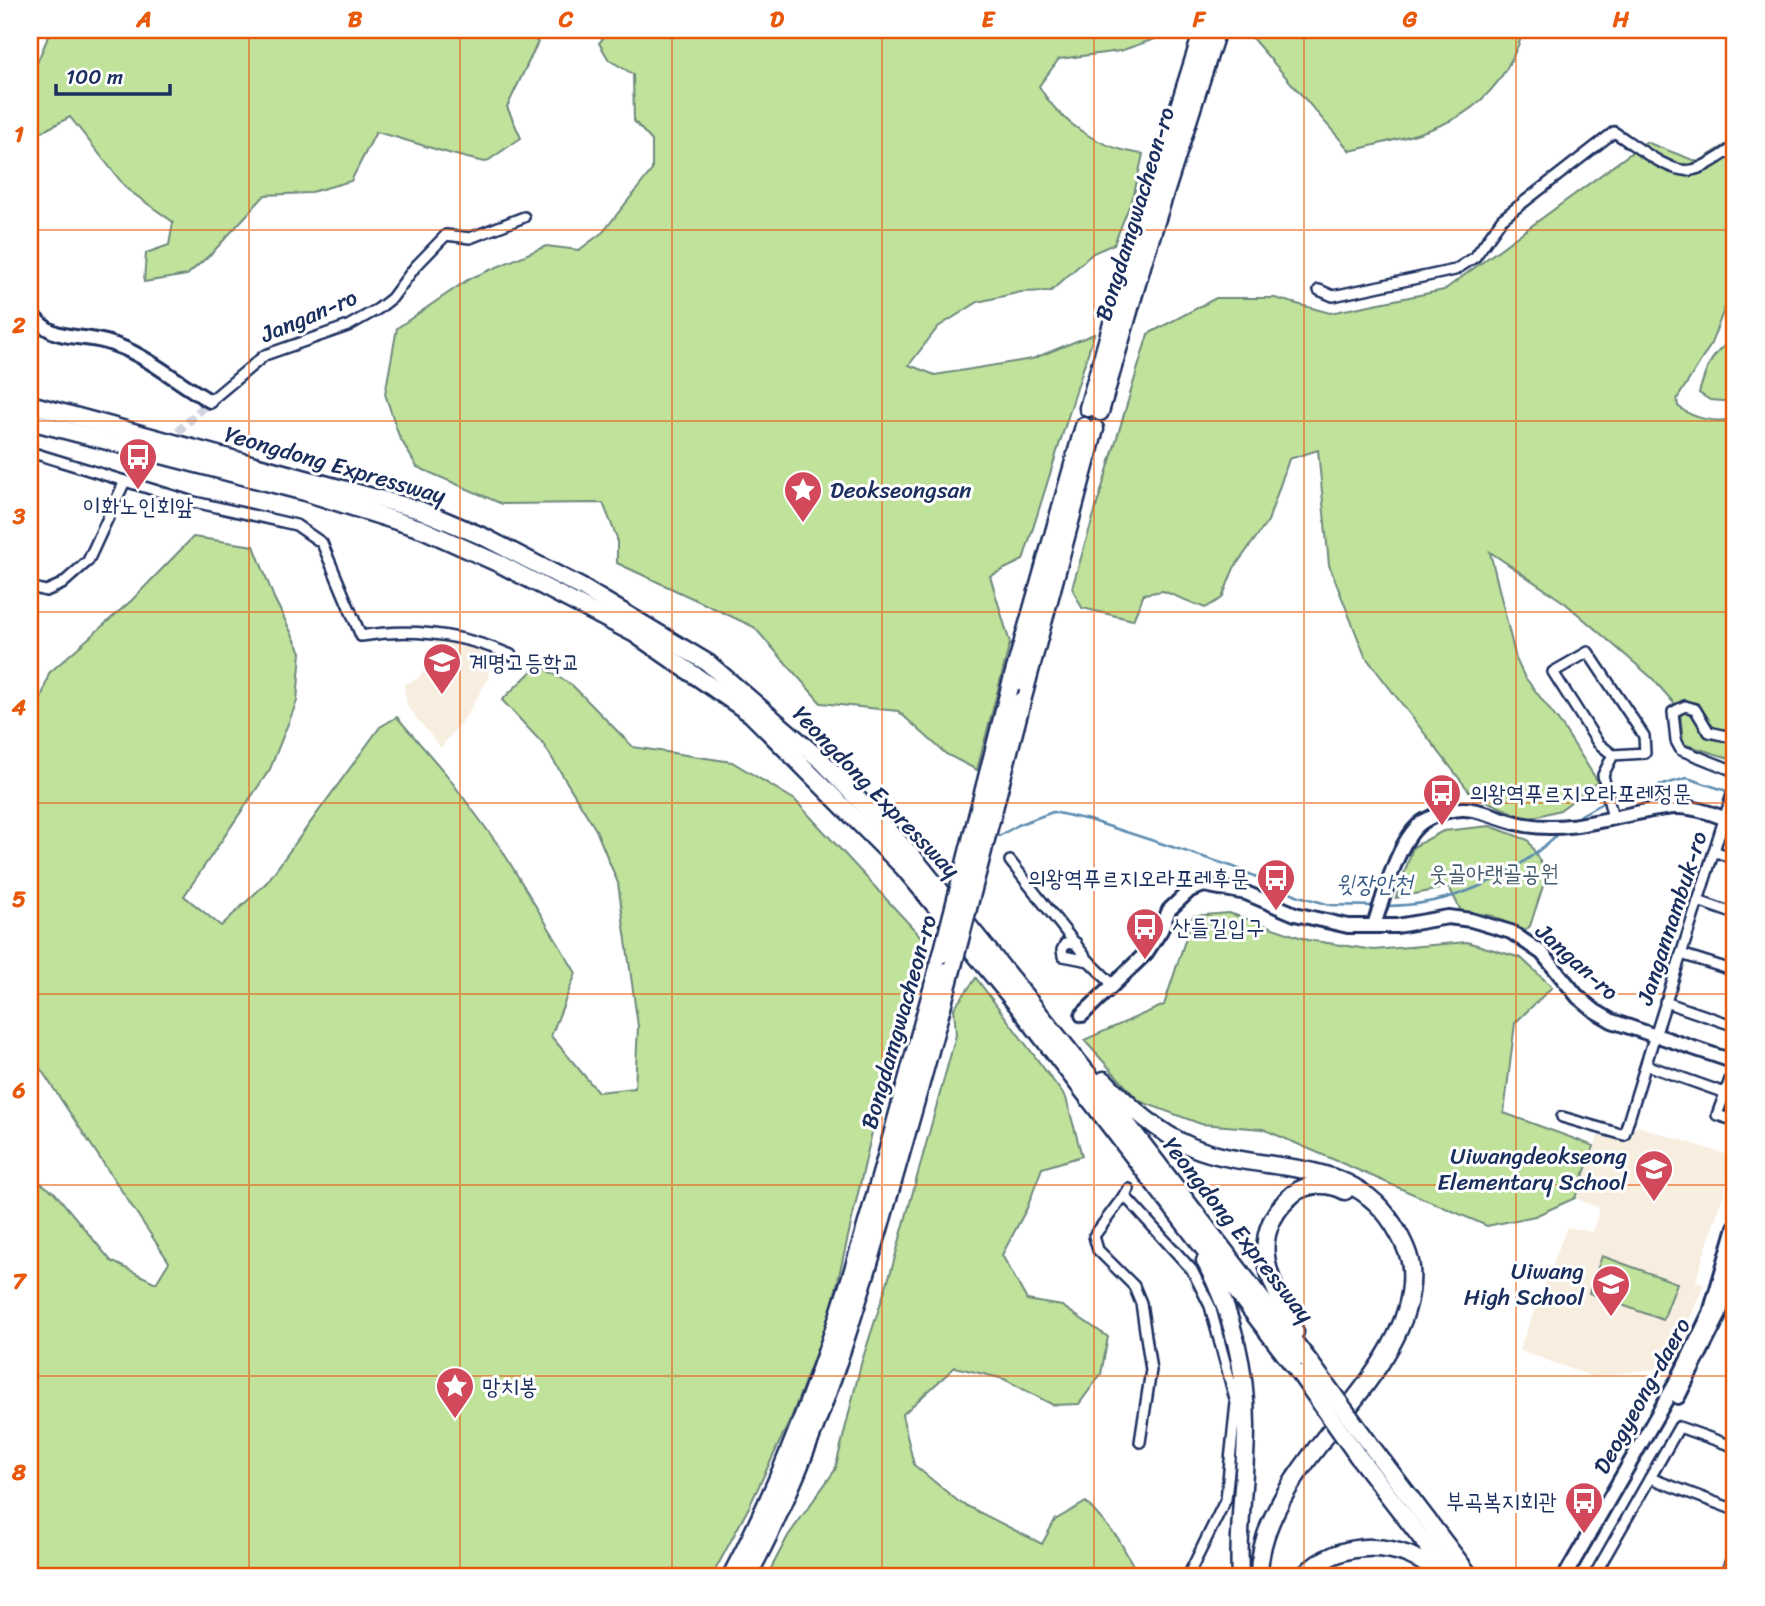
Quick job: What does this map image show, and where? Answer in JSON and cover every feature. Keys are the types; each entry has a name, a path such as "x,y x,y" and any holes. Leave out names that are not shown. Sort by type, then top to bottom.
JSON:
{"highway":[{"name":"Bongdamgwacheon-ro","path":"1203,30 1124,281 1094,410 1217,30"},
{"name":"Yeongdong Expressway","path":"30,404 420,510 484,537 581,587 708,663 822,762 914,858 1035,1008 1304,1367 1451,1576"},
{"name":"Yeongdong Expressway","path":"30,421 305,492 422,529 575,601 695,673 751,714 904,867 1019,1007 1177,1210 1304,1367"},
{"name":"Bongdamgwacheon-ro","path":"732,1576 813,1393 844,1302 948,960 1022,701 1089,428 1010,687 948,960 851,1323 824,1402 748,1576"},
{"path":"1035,1008 1122,1098 1161,1130 1191,1146 1218,1156 1286,1165 1343,1180 1366,1194 1387,1215 1400,1235 1411,1266 1410,1294 1401,1324 1363,1387 1283,1497 1269,1533 1259,1576"},
{"path":"1252,1576 1262,1531 1276,1493 1370,1362 1394,1322 1404,1294 1404,1269 1398,1250 1382,1220 1363,1200 1340,1188 1320,1184 1300,1189 1283,1204 1269,1222 1264,1246 1269,1271 1304,1367"},
{"path":"1177,1210 1214,1277 1237,1345 1246,1425 1240,1508 1240,1576"},
{"name":"Yeongdong Expressway","path":"1363,1448 1470,1576"},
{"path":"1303,1576 1331,1555 1370,1547 1391,1550 1441,1576"}],"street":[{"path":"1320,290 1333,296 1455,270 1475,257 1502,219 1614,132 1668,166 1682,171 1693,170 1735,146"},
{"name":"Jangan-ro","path":"32,321 51,334 108,342 150,362 210,401 265,355 348,326 378,309 392,298 415,267 446,235 470,238 524,217"},
{"path":"30,452 190,501 296,524 322,543 361,636 393,631 432,636 449,634 474,639 511,655"},
{"path":"30,587 46,590 62,584 88,561 125,481"},
{"path":"1588,652 1644,736 1645,753 1613,755 1598,743 1553,673 1588,652"},
{"path":"1735,731 1727,736 1709,732 1695,709 1685,706 1673,712 1676,741 1681,750 1732,770 1735,775"},
{"path":"1612,813 1603,775 1613,755"},
{"name":"Jangannambuk-ro","path":"1562,1117 1624,1135 1714,851 1729,816 1735,788"},
{"path":"1376,921 1404,843 1422,822 1433,817 1471,809 1525,825 1545,827 1580,824 1612,813 1675,807 1729,816"},
{"path":"1714,851 1735,859"},
{"path":"1010,861 1089,961 1112,984"},
{"name":"Jangan-ro","path":"1082,1015 1146,953 1161,930 1169,909 1190,890 1204,885 1246,893 1278,908 1324,922 1376,921 1396,926 1448,917 1471,920 1511,932 1542,953 1578,997 1612,1021 1735,1062"},
{"path":"1698,901 1735,914"},
{"path":"1076,943 1065,944 1063,956 1089,961"},
{"path":"1681,954 1735,971"},
{"path":"1665,1002 1735,1026"},
{"path":"1646,1065 1725,1093"},
{"path":"1731,1077 1717,1115 1732,1120"},
{"path":"1140,1442 1151,1370 1140,1303 1134,1286 1098,1250 1094,1236 1127,1192 1192,1270 1217,1328 1236,1404 1226,1499 1188,1576"},
{"name":"Deogyeong-daero","path":"1565,1576 1678,1379 1700,1335 1710,1313 1735,1228"},
{"name":"Deogyeong-daero","path":"1575,1576 1687,1381 1719,1316 1735,1261"},
{"path":"1594,1576 1679,1427 1735,1447"},
{"path":"1650,1478 1735,1510"},
{"path":"1725,1576 1735,1553"}],"shaded area":[{"name":"계명고등학교","path":"453,634 475,636 489,661 488,679 467,715 441,748 407,706 404,685 417,679 436,657 434,637"},
{"path":"1637,1126 1735,1157 1696,1280 1704,1285 1669,1367 1593,1377 1519,1350 1567,1227 1593,1232 1599,1208 1575,1198 1599,1134 1628,1142 1631,1131"}],"green space":[{"path":"51,30 521,30 538,42 507,107 521,138 486,162 376,132 351,181 308,193 265,195 213,252 187,275 144,282 146,253 169,245 173,222 127,189 70,117 30,138 30,79"},
{"path":"610,30 1181,30 1120,51 1059,59 1039,86 1058,112 1083,132 1112,146 1143,154 1134,194 1114,244 1093,253 1051,291 1021,292 978,302 938,327 909,365 935,375 1032,359 1094,334 1023,560 990,576 1010,643 977,770 946,754 898,711 821,703 754,627 617,563 617,538 603,503 502,504 417,467 399,436 385,394 397,328 469,279 546,246 579,250 603,232 652,170 652,141 634,121 633,74 609,60 599,43"},
{"path":"1245,30 1524,30 1511,61 1495,85 1478,103 1434,128 1350,151"},
{"path":"1735,139 1735,281 1710,346 1677,399 1678,406 1698,417 1721,420 1735,418 1735,760 1683,744 1680,710 1652,678 1565,603 1490,552 1516,659 1524,676 1563,727 1598,782 1560,810 1527,819 1472,795 1365,656 1329,565 1318,450 1289,459 1268,521 1234,568 1222,598 1205,608 1163,591 1144,594 1133,620 1082,608 1072,588 1148,334 1216,298 1275,298 1330,313 1444,290 1646,142 1698,162"},
{"path":"1735,339 1735,402 1710,400 1699,393 1707,368 1715,355"},
{"path":"193,537 254,546 274,598 301,652 297,701 270,769 184,896 221,926 267,882 380,727 397,717 446,774 502,850 576,973 551,1036 598,1092 635,1088 638,1026 618,883 596,830 544,745 502,700 538,665 572,685 633,747 732,762 795,800 924,940 921,962 879,1102 830,1315 791,1418 749,1507 712,1576 30,1576 30,1176 55,1193 111,1261 156,1283 169,1262 30,1053 30,735 49,673 132,600"},
{"name":"웃골아랫골공원","path":"1490,826 1528,840 1547,874 1530,926 1524,932 1493,916 1461,911 1449,887 1396,898 1413,847 1443,831"},
{"path":"1229,913 1308,940 1374,950 1467,942 1521,958 1552,987 1515,1023 1504,1113 1594,1146 1575,1198 1535,1216 1487,1226 1263,1129 1201,1124 1139,1101 1084,1040 1164,1005 1193,916"},
{"path":"976,978 1066,1098 1082,1156 1042,1168 1027,1208 1002,1255 1027,1300 1062,1306 1108,1337 1101,1374 1079,1404 1053,1405 1004,1379 955,1367 902,1415 914,1465 959,1502 1042,1544 1055,1520 1086,1502 1118,1538 1139,1576 767,1576 788,1536 835,1470 861,1364 892,1268 956,1035 954,1008"},
{"path":"1602,1256 1677,1283 1663,1320 1589,1293"}],"waterway":[{"name":"윗장안천","path":"1612,799 1687,778 1730,792"},
{"name":"윗장안천","path":"1572,820 1606,801"},
{"name":"윗장안천","path":"999,836 1020,824 1053,812 1089,820 1234,867 1299,896 1330,905 1377,906"},
{"name":"윗장안천","path":"1384,906 1433,901 1480,886 1522,863 1560,832"}],"tunnel":[{"path":"168,441 210,401"},
{"path":"125,481 155,453"}],"place":[{"name":"이화노인회앞","path":"138,491"},
{"name":"Deokseongsan","path":"803,524"},
{"name":"계명고등학교","path":"442,696"},
{"name":"의왕역푸르지오라포레정문","path":"1442,827"},
{"name":"의왕역푸르지오라포레후문","path":"1276,912"},
{"name":"산들길입구","path":"1145,961"},
{"name":"Uiwangdeokseong Elementary School","path":"1654,1203"},
{"name":"Uiwang High School","path":"1611,1318"},
{"name":"망치봉","path":"455,1420"},
{"name":"부곡복지회관","path":"1584,1535"}]}
